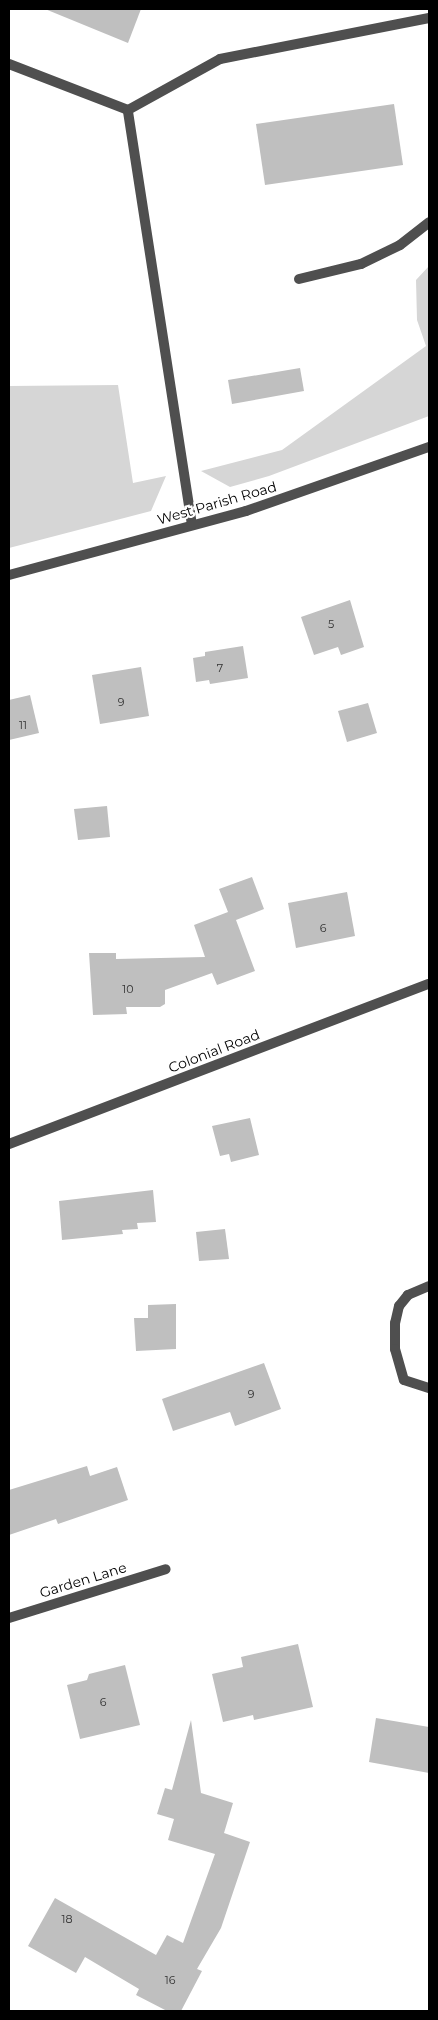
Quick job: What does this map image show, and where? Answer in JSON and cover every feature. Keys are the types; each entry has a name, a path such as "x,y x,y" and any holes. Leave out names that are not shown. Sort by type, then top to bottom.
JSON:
{"street":[{"path":"128,110 220,59 429,18"},
{"path":"9,64 128,110"},
{"path":"128,110 192,525"},
{"path":"299,279 361,264 400,245 429,222"},
{"name":"West Parish Road","path":"9,575 249,510 429,447"},
{"name":"Colonial Road","path":"9,1144 429,984"},
{"path":"429,1286 408,1295 400,1306 395,1323 395,1349 404,1380 429,1388"},
{"name":"Garden Lane","path":"9,1618 166,1569"}],"shaded area":[{"path":"429,266 429,416 269,476 230,487 201,471 282,450 426,346 417,320 416,280"},
{"path":"118,385 133,483 166,476 151,511 9,548 9,386"}],"building":[{"path":"45,9 141,9 128,43"},
{"path":"394,104 403,165 265,185 256,124"},
{"path":"300,368 304,391 232,404 228,380"},
{"path":"350,600 364,647 341,655 338,647 314,655 301,617"},
{"path":"243,646 248,678 210,684 209,680 196,682 193,658 205,656 205,652"},
{"path":"141,667 149,716 100,724 92,675"},
{"path":"30,695 39,733 9,740 9,700"},
{"path":"368,703 377,733 347,742 338,711"},
{"path":"107,806 110,837 78,840 74,809"},
{"path":"252,877 264,909 236,920 255,971 217,985 212,973 165,990 165,1004 160,1007 126,1007 127,1014 93,1015 89,953 116,953 116,959 205,957 194,925 228,912 219,889"},
{"path":"347,892 355,936 296,948 288,903"},
{"path":"250,1118 259,1155 231,1162 229,1154 220,1156 212,1126"},
{"path":"153,1190 156,1222 137,1223 138,1229 122,1230 123,1234 62,1240 59,1201"},
{"path":"225,1229 229,1259 199,1261 196,1232"},
{"path":"176,1304 176,1349 136,1351 134,1318 148,1318 148,1305"},
{"path":"264,1363 281,1409 235,1426 230,1412 173,1431 162,1399"},
{"path":"87,1466 90,1476 117,1467 128,1500 58,1524 56,1519 9,1535 9,1490"},
{"path":"298,1644 313,1707 254,1720 253,1715 223,1722 212,1674 243,1667 241,1657"},
{"path":"125,1665 140,1725 80,1739 67,1685 87,1680 89,1674"},
{"path":"376,1718 429,1727 429,1773 369,1762"},
{"path":"191,1720 201,1793 233,1803 224,1833 250,1842 221,1928 197,1969 202,1971 181,2011 167,2011 136,1995 139,1989 85,1957 76,1973 28,1946 55,1898 156,1955 167,1935 183,1943 215,1854 168,1840 174,1819 157,1814 165,1788 172,1790"}]}
